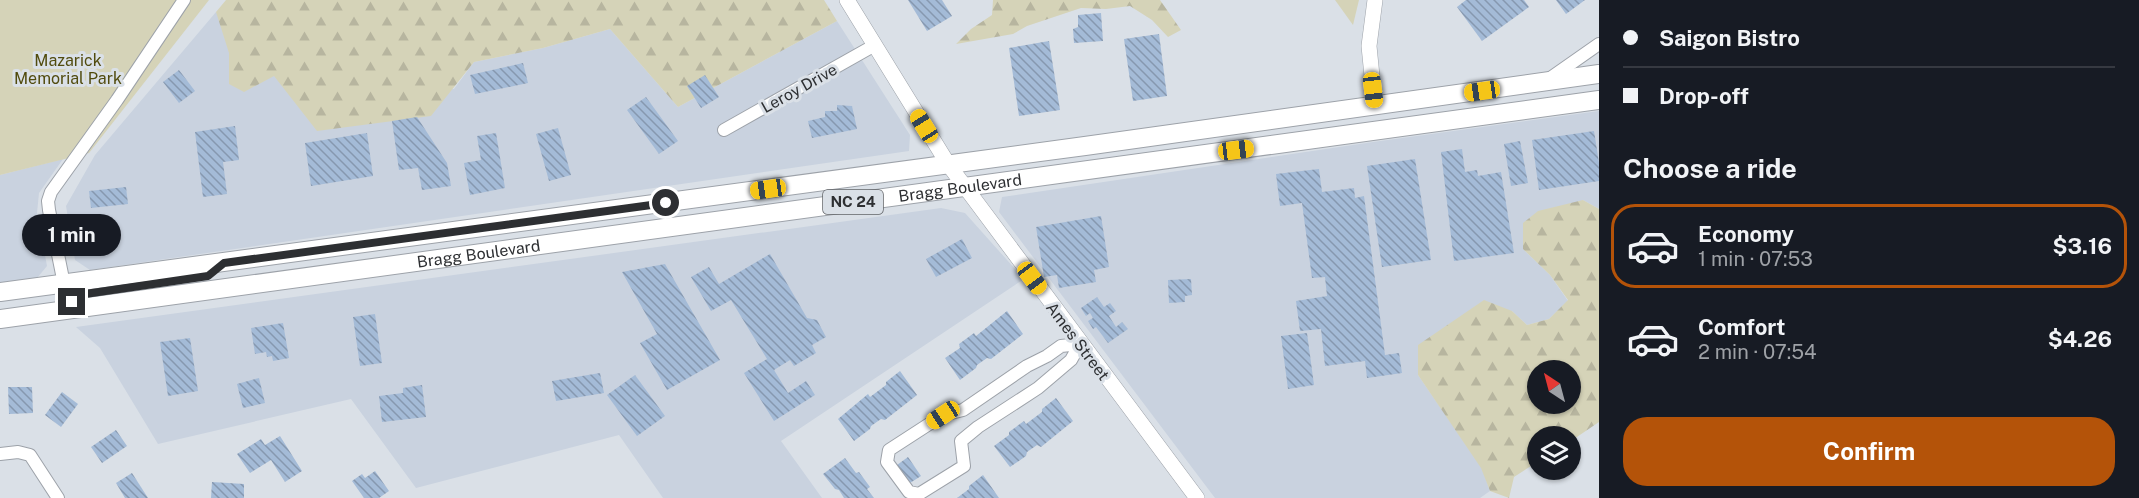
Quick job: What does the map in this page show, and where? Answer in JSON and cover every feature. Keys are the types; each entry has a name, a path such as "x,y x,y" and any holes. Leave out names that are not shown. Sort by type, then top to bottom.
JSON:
{"main road":[{"name":"Bragg Boulevard","path":"0,292 1599,74"},
{"name":"Bragg Boulevard","path":"0,319 1599,100"},
{"path":"58,311 85,294 208,276 224,263"}],"street":[{"path":"64,285 49,210 48,201 51,192 117,100 184,0"},
{"name":"Ames Street","path":"847,0 963,187 1197,498"},
{"path":"1375,0 1369,46 1375,106"},
{"path":"1543,83 1599,44"},
{"name":"Leroy Drive","path":"724,130 875,45"},
{"path":"1080,344 1071,360 1038,388 978,427 962,441 964,466 919,494 909,492 888,462 889,450 943,415 963,410 1027,366 1061,346 1080,344"},
{"path":"0,454 18,452 30,455 58,498"}],"shaded area":[{"path":"216,12 273,76 454,89 474,62 543,48 610,29 678,107 837,21 910,135 909,151 90,270 75,260 66,206 95,155"},
{"path":"1599,111 1599,209 1583,200 1523,249 1550,275 1568,301 1549,319 1527,325 1512,311 1418,375 1482,468 1490,491 1480,498 1215,498 999,212 1002,197"},
{"path":"63,159 39,193 37,213 47,266 37,278 0,283 0,175"},
{"path":"941,208 965,213 1024,279 781,441 822,498 663,498 619,435 416,488 351,399 158,444 100,348 76,327"}],"green space":[{"name":"Mazarick Memorial Park","path":"0,0 209,0 89,153 0,175"},
{"path":"226,0 824,0 837,21 678,107 610,29 543,48 474,62 431,116 317,131 274,76 244,92 229,84 229,53 216,12"},
{"path":"993,0 1160,0 1181,30 1168,37 1152,20 1130,6 1106,9 1081,8 1027,26 1013,34 956,44 971,29 992,15"},
{"path":"1335,0 1359,0 1353,25"},
{"path":"1583,200 1599,209 1599,422 1581,434 1581,426 1527,426 1527,469 1514,477 1509,498 1490,491 1481,468 1418,375 1418,345 1484,300 1512,311 1527,325 1549,319 1568,300 1550,275 1523,249 1523,223 1538,211"}],"building":[{"path":"908,0 942,0 952,16 927,31"},
{"path":"1466,0 1524,0 1529,7 1482,41 1457,7"},
{"path":"1556,0 1585,0 1566,14"},
{"path":"1101,13 1103,41 1074,43 1073,29 1078,27 1078,15"},
{"path":"1159,34 1167,96 1133,101 1124,39"},
{"path":"1049,41 1060,110 1019,116 1009,48"},
{"path":"523,63 528,83 475,94 470,75"},
{"path":"179,70 195,91 179,103 163,82"},
{"path":"705,75 719,97 701,108 687,86"},
{"path":"646,97 678,141 659,154 627,110"},
{"path":"837,105 852,106 857,129 812,138 808,121 825,117 825,111 837,111"},
{"path":"417,117 447,163 451,186 422,190 418,168 399,170 392,121"},
{"path":"235,126 239,160 223,162 227,194 203,197 195,132"},
{"path":"558,128 571,175 549,181 536,134"},
{"path":"1594,131 1599,181 1539,190 1532,140"},
{"path":"367,133 373,176 311,186 305,143"},
{"path":"496,133 505,188 470,195 464,163 481,160 477,136"},
{"path":"1520,141 1528,183 1511,186 1504,144"},
{"path":"1462,149 1465,172 1477,170 1478,176 1501,172 1514,253 1454,261 1441,152"},
{"path":"1415,159 1431,260 1382,267 1367,166"},
{"path":"1319,169 1322,192 1354,188 1355,198 1364,196 1385,355 1399,353 1402,373 1367,378 1365,361 1325,366 1321,329 1300,331 1296,301 1327,296 1325,277 1312,278 1302,203 1280,206 1276,174"},
{"path":"126,187 128,204 91,208 89,191"},
{"path":"1101,216 1109,267 1094,270 1096,282 1059,288 1057,275 1044,277 1036,227"},
{"path":"962,239 972,258 936,277 926,259"},
{"path":"770,254 807,318 817,320 826,337 812,345 816,353 794,366 790,360 774,370 788,393 806,381 815,395 774,421 744,373 767,359 731,300 711,311 691,277 709,267 719,284"},
{"path":"665,264 720,360 667,390 640,343 657,334 622,272"},
{"path":"1191,279 1192,295 1185,296 1185,302 1169,303 1168,280"},
{"path":"1097,297 1104,307 1110,303 1116,311 1109,316 1116,327 1122,322 1128,329 1108,343 1096,327 1093,329 1088,321 1093,318 1090,313 1086,316 1081,308"},
{"path":"1007,311 1023,334 991,359 987,358 977,365 960,380 945,358 960,348 959,344 974,333 976,336"},
{"path":"375,314 382,363 360,366 353,317"},
{"path":"283,323 289,358 273,361 272,356 267,357 266,352 255,354 251,328"},
{"path":"1307,333 1314,385 1288,389 1281,336"},
{"path":"190,338 198,391 168,396 160,342"},
{"path":"900,371 917,395 885,420 881,419 871,426 854,441 838,419 868,394 870,397 886,385 886,382"},
{"path":"600,373 604,393 556,401 552,381"},
{"path":"635,375 665,416 637,436 607,395"},
{"path":"259,378 265,403 243,408 237,384"},
{"path":"422,385 426,417 382,422 379,396 403,393 403,388"},
{"path":"8,387 32,387 33,413 9,414"},
{"path":"62,392 78,404 61,427 45,415"},
{"path":"1056,398 1073,421 1041,447 1037,445 1010,467 994,446 1024,421 1026,424 1042,412 1042,409"},
{"path":"116,430 127,446 102,463 91,447"},
{"path":"280,436 302,471 285,482 271,460 250,473 237,454 261,439 265,445"},
{"path":"908,457 921,476 910,483 897,465"},
{"path":"845,458 870,487 867,489 874,498 844,498 823,474"},
{"path":"375,471 389,491 379,498 364,498 352,481 362,474 365,478"},
{"path":"132,473 148,498 125,498 116,483"},
{"path":"983,475 999,498 957,498 969,489 969,486"},
{"path":"212,482 244,484 244,498 211,498"}],"route":[{"path":"72,302 85,294 208,276 224,263 666,203"}]}
